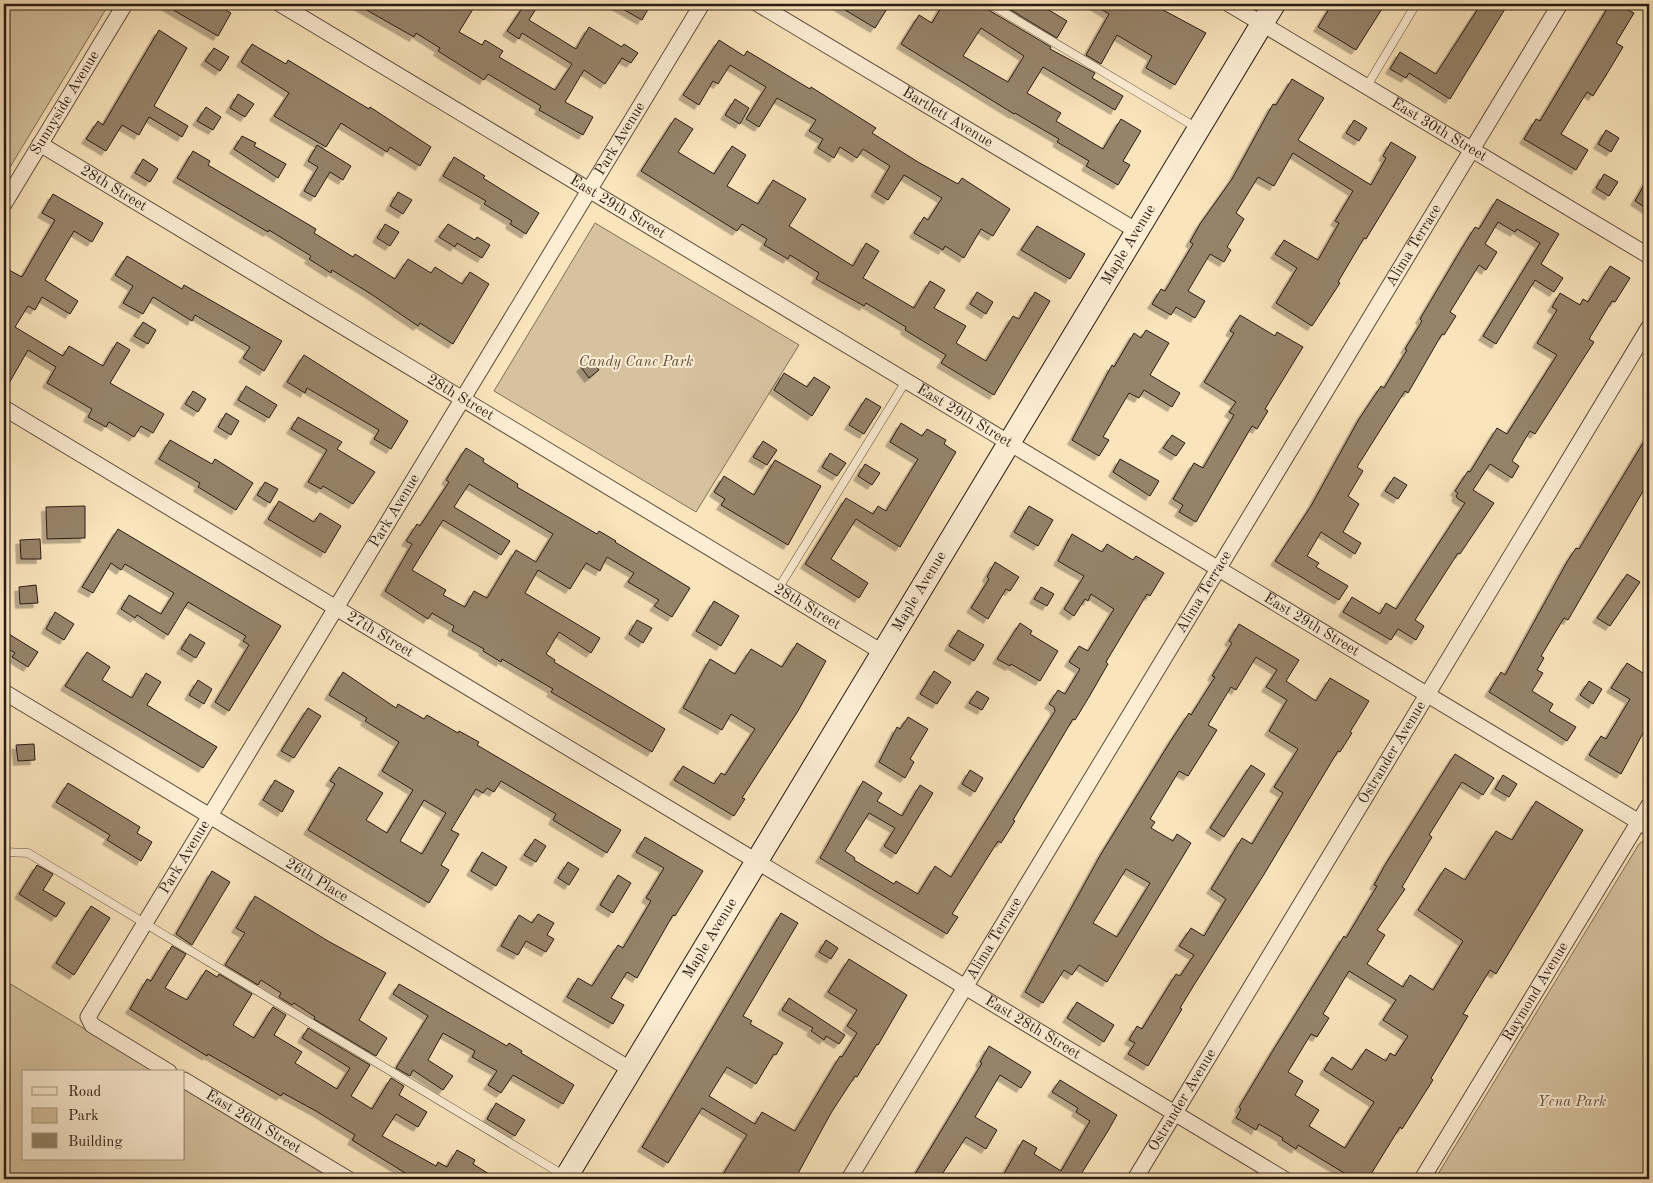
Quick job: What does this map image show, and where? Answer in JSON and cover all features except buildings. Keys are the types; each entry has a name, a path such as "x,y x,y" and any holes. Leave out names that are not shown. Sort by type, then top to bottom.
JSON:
{"street":[{"name":"Sunnyside Avenue","path":"4,204 125,4"},
{"name":"East 29th Street","path":"280,4 1644,825"},
{"name":"Park Avenue","path":"166,1070 92,1026 88,1017 702,4"},
{"name":"Bartlett Avenue","path":"758,4 1137,231"},
{"name":"East 30th Street","path":"1229,4 1649,256"},
{"name":"Maple Avenue","path":"566,1178 1274,4"},
{"name":"Alima Terrace","path":"849,1179 1560,4"},
{"name":"28th Street","path":"40,144 882,652"},
{"name":"Ostrander Avenue","path":"1135,1179 1649,327"},
{"name":"27th Street","path":"4,408 756,861"},
{"name":"26th Place","path":"4,692 630,1069"},
{"name":"Raymond Avenue","path":"1422,1179 1644,825 1649,805"},
{"name":"East 28th Street","path":"756,861 1284,1179"},
{"name":"East 26th Street","path":"185,1081 348,1179"}],"lane":[{"path":"990,4 1199,129"},
{"path":"1367,86 1416,4"},
{"path":"778,589 906,381"},
{"path":"4,852 28,854 566,1178"}],"green space":[{"path":"4,4 109,4 4,177"},
{"name":"Candy Cane Park","path":"595,223 799,345 696,512 494,391"},
{"name":"Yena Park","path":"1643,841 1649,841 1649,1179 1435,1179 1639,844"},
{"path":"4,980 153,1070 22,1070 22,1160 185,1160 185,1089 335,1179 4,1179"}]}
